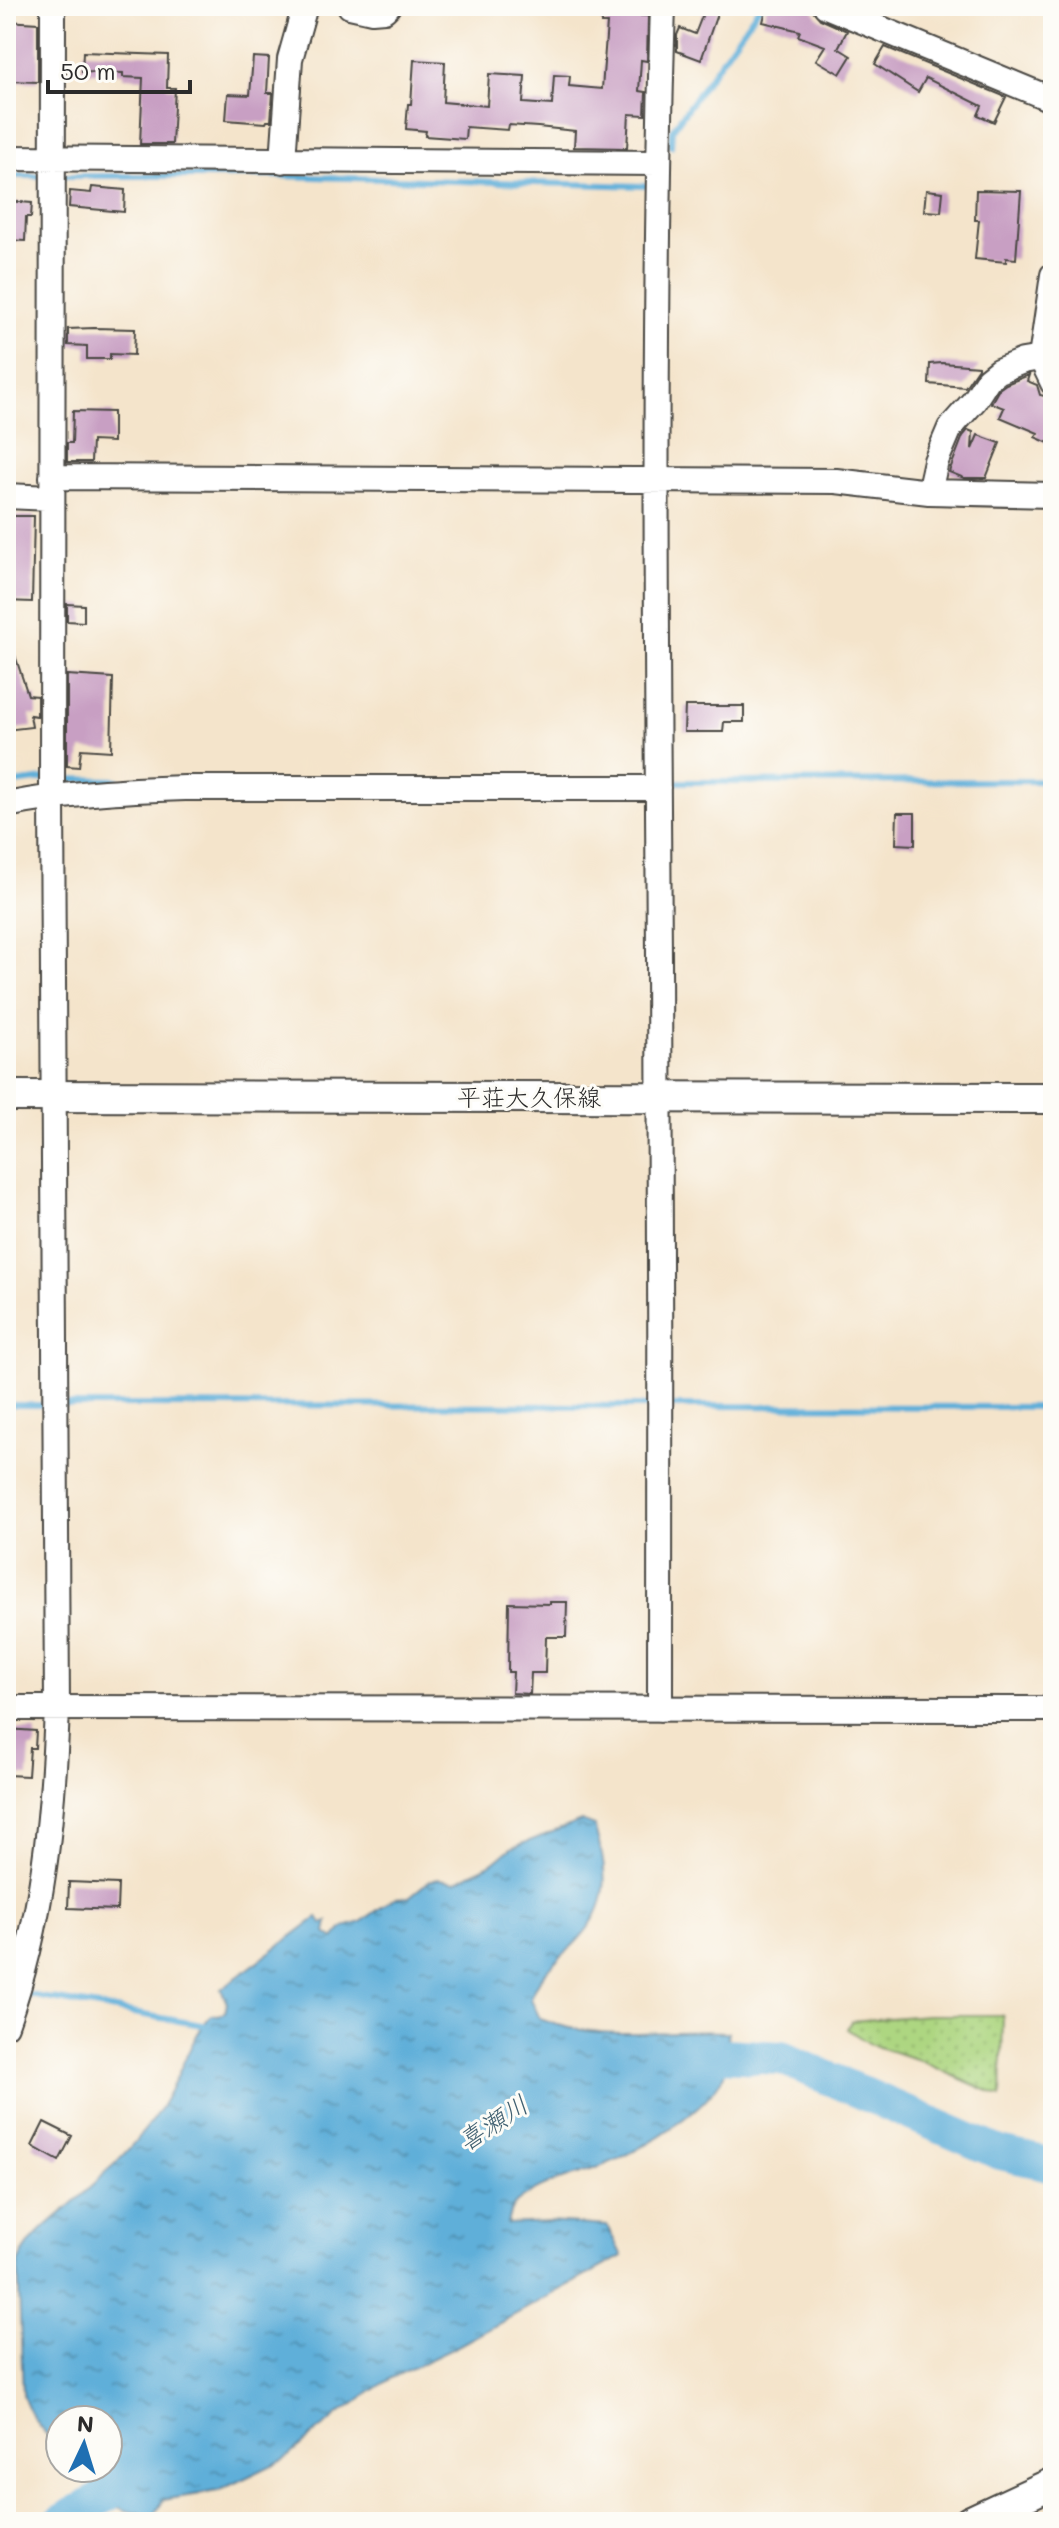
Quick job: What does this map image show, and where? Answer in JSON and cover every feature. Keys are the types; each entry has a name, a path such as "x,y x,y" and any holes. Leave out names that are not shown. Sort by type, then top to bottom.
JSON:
{"main road":[{"name":"平荘大久保線","path":"6,1096 1053,1098"},
{"path":"969,2522 1053,2483"}],"street":[{"path":"9,2010 32,1938 46,1867 54,1796 57,1708 52,796 53,6"},
{"path":"283,161 290,59 305,6"},
{"path":"350,6 372,11 384,10 388,6"},
{"path":"660,1709 656,479 658,163 663,6"},
{"path":"826,6 1053,100"},
{"path":"6,158 658,163"},
{"path":"1053,275 1041,358 1053,383"},
{"path":"929,492 936,461 950,428 988,379 998,371 1023,361 1041,358"},
{"path":"6,496 52,487 656,479 836,481 929,492 1053,495"},
{"path":"6,805 108,790 658,788"},
{"path":"6,1708 1053,1709"}],"green space":[{"path":"928,2015 1003,2015 1001,2097 916,2059 872,2045 847,2029 851,2021"}],"water":[{"path":"581,1821 594,1826 603,1857 604,1886 597,1914 577,1941 550,1967 531,1999 540,2019 586,2031 609,2033 728,2032 726,2069 718,2084 691,2113 654,2139 617,2159 536,2190 517,2202 510,2212 507,2224 548,2222 607,2226 622,2256 454,2348 391,2378 336,2416 285,2459 218,2491 163,2500 155,2515 118,2507 92,2484 124,2484 124,2404 44,2404 44,2431 26,2403 23,2394 18,2263 22,2254 41,2231 104,2174 146,2128 163,2104 202,2027 211,2015 225,2013 227,2003 221,1989 318,1917 322,1924 328,1921 326,1933 334,1939 344,1927 361,1922 394,1898 409,1897 429,1881 440,1879 455,1882 494,1862 511,1848"}],"building":[{"path":"602,6 632,6 632,15 648,16 647,61 641,60 639,91 646,92 645,115 629,114 627,148 574,147 575,131 538,127 509,125 508,130 466,127 465,139 425,136 426,131 406,129 414,60 445,62 443,102 487,106 489,74 525,76 523,103 552,105 554,75 570,76 569,86 602,89 607,23 601,23"},
{"path":"706,6 719,8 701,60 677,51 677,35 680,28 695,34"},
{"path":"767,6 806,6 820,19 847,31 838,48 851,56 840,74 816,60 825,46 798,36 800,31 763,22"},
{"path":"6,21 38,23 38,82 10,81 10,60 6,59"},
{"path":"885,47 1006,97 994,122 978,115 982,106 926,78 918,92 875,64"},
{"path":"83,52 168,55 167,88 175,88 172,144 140,144 143,78 123,77 123,73 82,72"},
{"path":"253,57 269,58 267,93 273,93 271,121 226,120 228,94 250,95"},
{"path":"92,187 125,190 124,212 69,207 70,191 91,193"},
{"path":"926,190 943,192 941,212 924,211"},
{"path":"976,190 1021,191 1016,259 1006,258 1006,262 975,259 979,220 975,220"},
{"path":"6,201 32,203 31,217 26,217 25,241 6,240"},
{"path":"68,329 135,329 134,355 110,354 110,359 87,359 87,346 68,345"},
{"path":"930,364 978,368 965,387 929,384"},
{"path":"1029,375 1027,381 1037,385 1040,395 1053,398 1053,445 1035,437 1038,433 1000,417 1004,408 991,403 999,389"},
{"path":"73,411 113,412 113,442 92,441 91,462 67,462 67,443 72,443"},
{"path":"968,430 973,432 972,449 978,435 1000,443 986,478 964,478 949,472"},
{"path":"6,516 34,516 32,602 6,601"},
{"path":"67,604 84,605 84,622 67,621"},
{"path":"6,637 9,637 28,695 37,696 37,716 30,715 32,727 6,730"},
{"path":"67,675 113,678 111,751 81,749 79,767 67,766"},
{"path":"685,706 744,706 744,722 724,722 723,732 684,732"},
{"path":"897,813 915,813 915,845 896,844"},
{"path":"567,1602 566,1637 546,1637 545,1673 531,1673 530,1694 512,1693 513,1672 508,1672 509,1603"},
{"path":"6,1729 36,1731 35,1748 30,1748 28,1776 6,1775"},
{"path":"69,1882 118,1884 117,1910 68,1908"},
{"path":"44,2122 72,2136 59,2161 32,2146"}],"waterway":[{"path":"671,146 672,130 760,6"},
{"path":"6,176 46,176"},
{"path":"57,176 276,176 646,186"},
{"path":"6,784 45,779"},
{"path":"56,779 117,780"},
{"path":"672,782 1053,781"},
{"path":"6,1405 49,1405"},
{"path":"61,1405 653,1406"},
{"path":"665,1406 1053,1407"},
{"path":"23,1994 208,2026"},
{"name":"喜瀬川","path":"681,2053 782,2058 1000,2153 1053,2165"},
{"name":"喜瀬川","path":"60,2522 106,2496 134,2463"}]}
